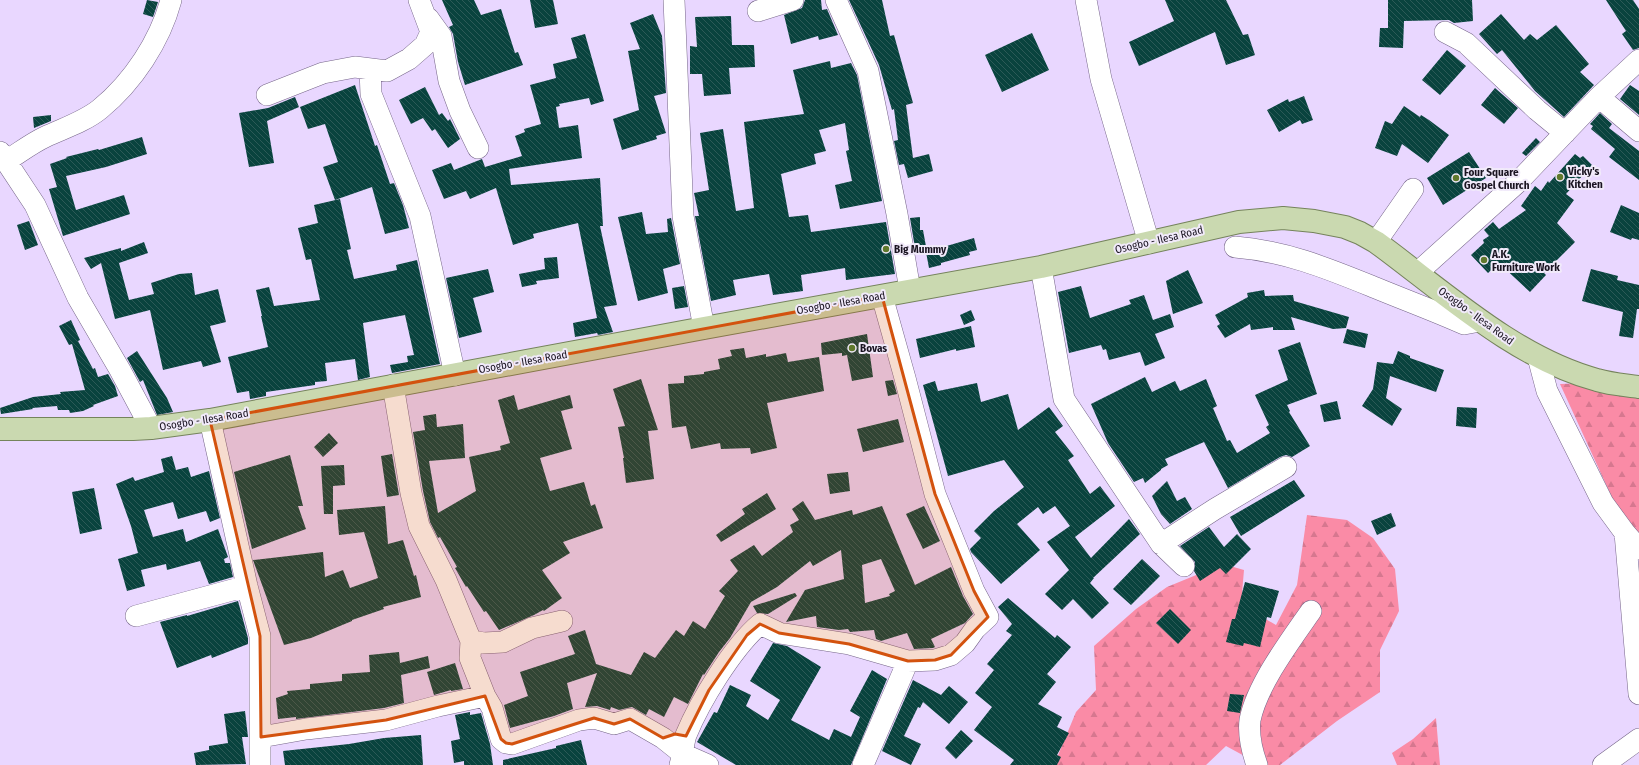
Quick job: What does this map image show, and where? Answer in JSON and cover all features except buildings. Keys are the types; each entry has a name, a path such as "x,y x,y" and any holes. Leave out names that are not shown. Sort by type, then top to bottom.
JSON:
{"main road":[{"name":"Osogbo - Ilesa Road","path":"0,429 152,428 210,420 393,385 455,375 1041,267 1239,222 1283,218 1329,223 1360,233 1376,242 1417,272 1480,321 1538,357 1574,373 1598,381 1639,387"}],"street":[{"path":"152,428 78,298 35,205 3,156 77,123 100,109 142,64 154,42 171,0"},
{"path":"674,0 683,216 704,328"},
{"path":"758,11 793,0"},
{"path":"836,0 868,71 897,214 910,290"},
{"path":"1086,0 1101,79 1149,243"},
{"path":"267,95 323,73 355,67 387,71 409,59 425,46 431,32 422,7"},
{"path":"422,7 441,36 449,81 460,112 478,148"},
{"path":"1445,32 1466,43 1537,110 1565,132"},
{"path":"1417,272 1518,182 1598,97 1639,60"},
{"path":"370,70 371,94 420,216 455,375"},
{"path":"1598,97 1639,130"},
{"path":"1376,242 1413,189"},
{"path":"1235,247 1251,248 1292,256 1340,273 1464,324 1480,321"},
{"path":"1041,267 1064,399 1161,544 1184,566"},
{"path":"683,751 709,690 747,635 760,624 778,633 849,644 908,661 935,660 951,655 965,643 988,617 974,591 935,494 882,296"},
{"path":"1538,357 1547,391 1602,503 1639,549"},
{"path":"393,385 411,493 420,526 446,580 471,641 470,658 492,708 501,739 506,743 512,744 579,720 594,718 614,724 630,719 708,765"},
{"path":"210,420 247,586 260,636 260,765"},
{"path":"1161,544 1215,509 1286,467"},
{"path":"1625,533 1639,694"},
{"path":"136,616 247,586"},
{"path":"1257,765 1251,747 1250,721 1258,695 1289,642 1311,612"},
{"path":"471,641 484,644 503,642 532,628 562,621"},
{"path":"863,765 908,661"},
{"path":"261,737 306,729 386,720 438,706 486,696"},
{"path":"1603,765 1639,740"}],"highlighted area":[{"path":"882,296 935,494 974,591 988,617 951,655 935,660 908,661 849,644 779,633 760,624 747,635 709,690 686,736 675,734 663,738 630,719 614,724 594,718 512,744 506,743 501,739 485,696 386,720 261,737 260,636 210,420"}],"green space":[{"path":"1639,381 1639,533 1620,515 1560,384"},
{"path":"1307,515 1347,520 1373,538 1395,569 1399,611 1380,650 1380,692 1337,721 1280,765 1261,765 1226,746 1206,765 1054,765 1076,712 1096,690 1094,646 1136,609 1167,587 1223,564 1244,570 1241,605 1276,625 1297,585"},
{"path":"1436,718 1440,765 1397,765 1392,753 1413,739"}],"place":[{"name":"Vicky's Kitchen","path":"1560,177"},
{"name":"Four Square Gospel Church","path":"1456,178"},
{"name":"Big Mummy","path":"886,249"},
{"name":"A.K. Furniture Work","path":"1484,260"},
{"name":"Bovas","path":"852,348"}]}
